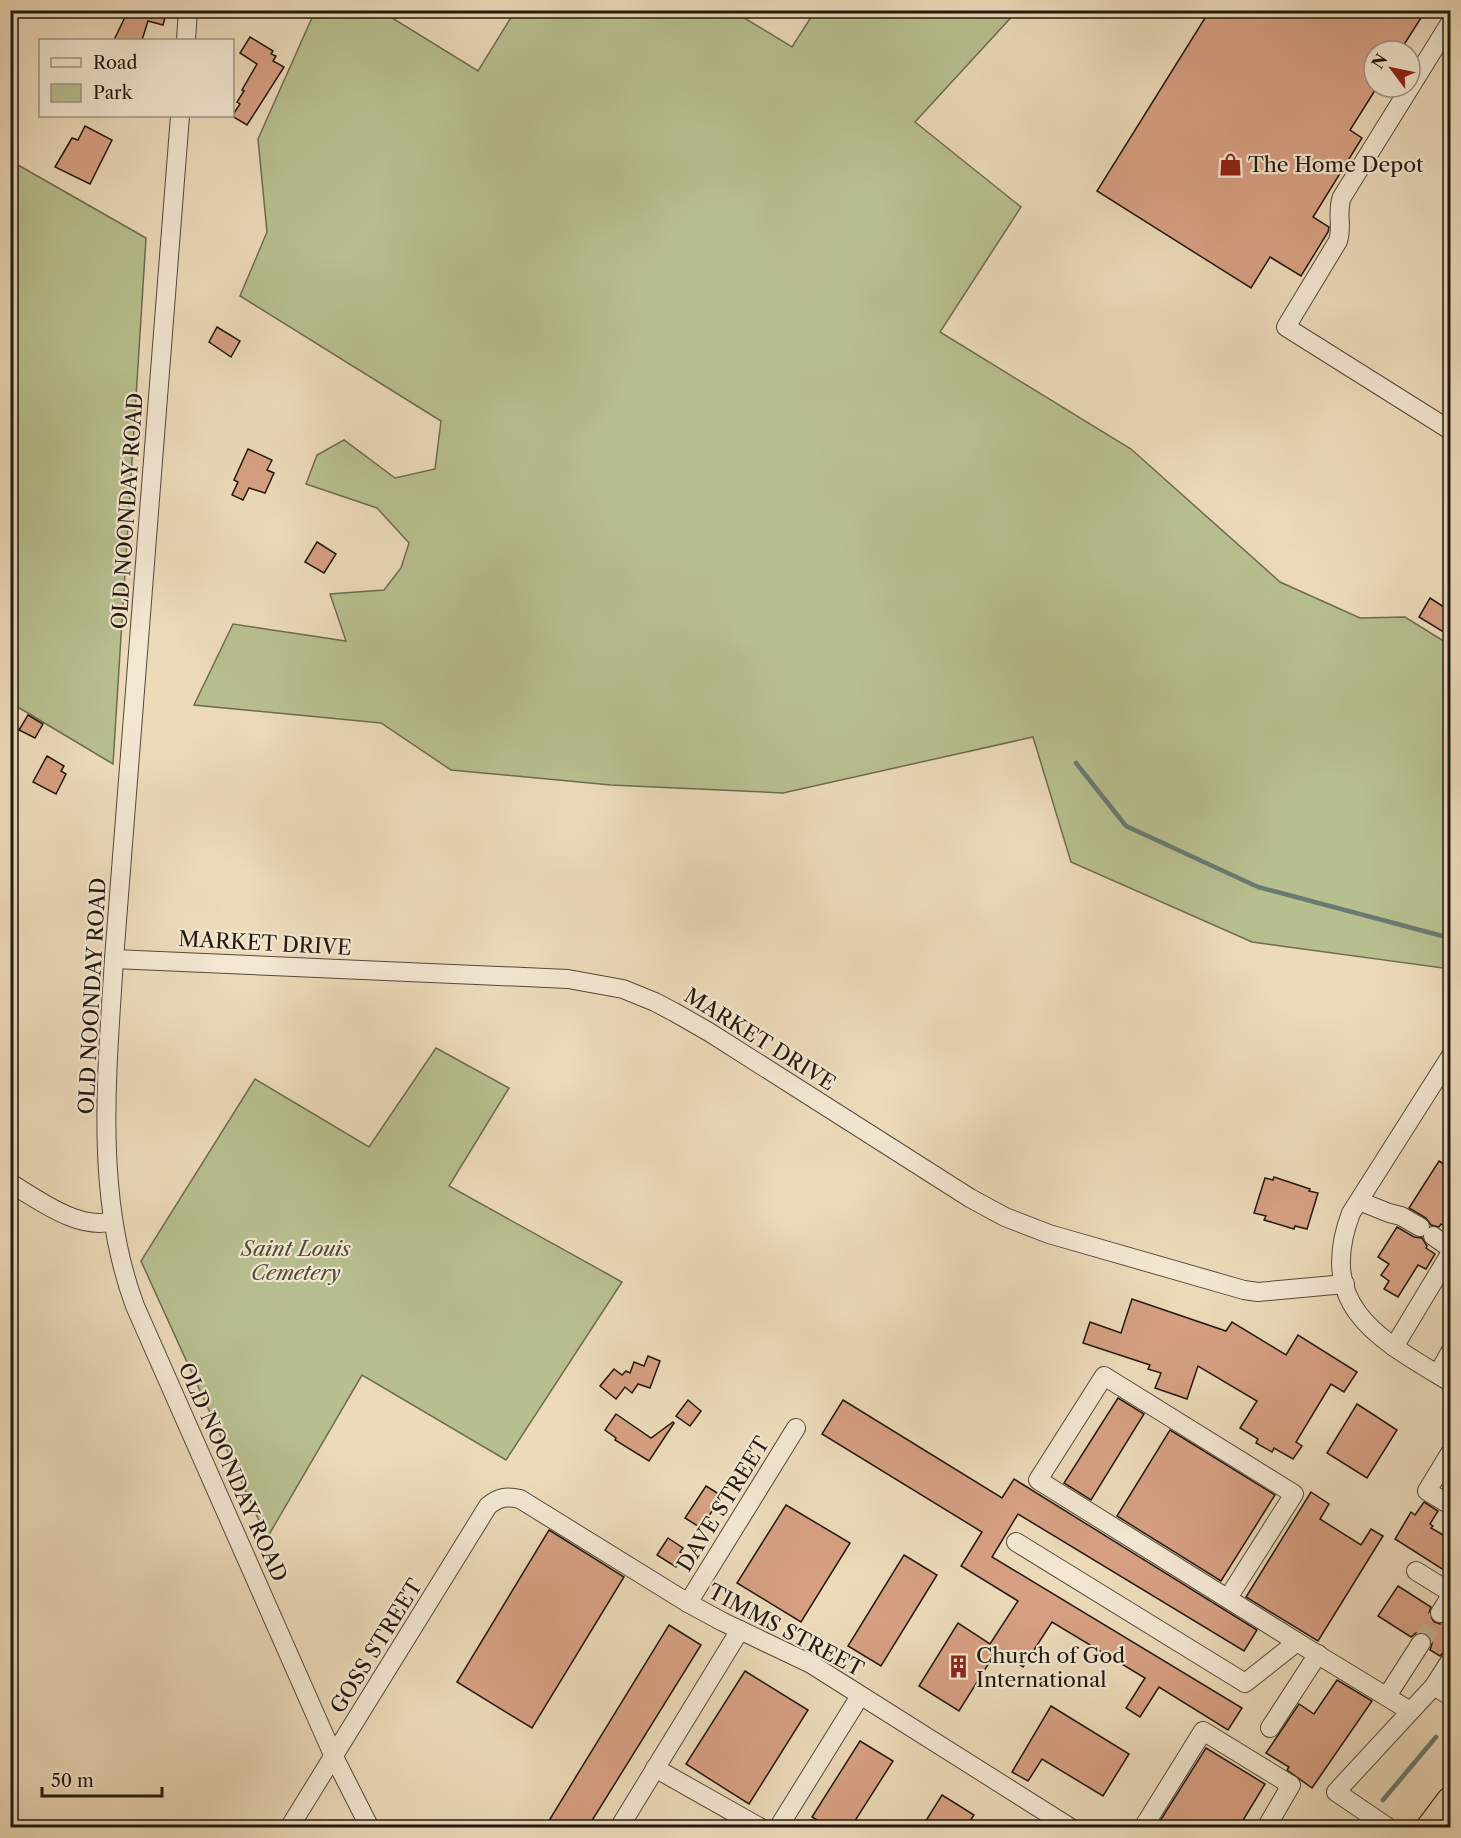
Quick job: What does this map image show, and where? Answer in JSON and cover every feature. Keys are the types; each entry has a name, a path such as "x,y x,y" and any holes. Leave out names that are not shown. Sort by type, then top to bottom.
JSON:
{"highway":[{"path":"1429,1827 1450,1800"}],"street":[{"path":"186,39 188,10"},
{"path":"1450,23 1342,197 1339,204 1341,233 1338,241 1286,327 1450,430"},
{"name":"OLD NOONDAY ROAD","path":"180,117 114,959 107,1113 113,1221 125,1278 135,1306 334,1757 370,1827"},
{"name":"MARKET DRIVE","path":"114,959 567,980 623,990 655,1002 710,1032 970,1198 1016,1222 1075,1243 1244,1290 1258,1292 1345,1284"},
{"path":"1450,1058 1351,1213 1342,1241 1340,1258 1350,1301 1364,1322 1394,1347 1444,1378 1450,1352"},
{"path":"10,1183 81,1222 103,1224 113,1221"},
{"path":"1359,1201 1389,1213 1401,1215 1450,1248"},
{"path":"1394,1347 1450,1254"},
{"path":"1228,1598 1294,1494 1104,1376 1038,1480 1297,1642 1410,1711"},
{"name":"DAVE STREET","path":"688,1603 796,1428"},
{"path":"1450,1453 1427,1491 1450,1505"},
{"name":"GOSS STREET","path":"289,1827 488,1506 497,1499 508,1496"},
{"name":"TIMMS STREET","path":"508,1496 520,1498 688,1603 811,1664 1071,1827"},
{"path":"1016,1542 1245,1683 1297,1642"},
{"path":"1416,1571 1450,1592"},
{"path":"1440,1613 1450,1596"},
{"path":"619,1827 740,1630"},
{"path":"1387,1696 1420,1643"},
{"path":"1270,1728 1317,1654"},
{"path":"1389,1827 1336,1792 1434,1686 1450,1661"},
{"path":"1434,1686 1450,1696"},
{"path":"778,1827 860,1696"},
{"path":"1146,1827 1144,1826 1203,1731 1291,1785 1266,1827"},
{"path":"656,1768 761,1827"}],"green space":[{"path":"315,11 381,11 478,71 515,11 733,11 792,47 815,11 1017,11 915,122 1021,207 940,332 1131,449 1280,582 1360,618 1405,617 1450,645 1450,969 1252,942 1071,862 1033,737 783,793 611,785 451,770 381,723 194,705 233,624 346,641 330,594 384,590 401,568 409,543 377,508 306,484 317,455 344,440 395,478 435,469 441,421 240,296 267,232 258,139"},
{"path":"11,161 146,238 113,764 11,703"},
{"name":"Saint Louis Cemetery","path":"436,1048 509,1088 449,1186 622,1282 506,1460 362,1375 267,1538 141,1261 255,1079 369,1147"}],"building":[{"path":"124,10 167,10 163,25 148,21 142,39 114,39 126,15 123,15"},
{"name":"The Home Depot","path":"1210,10 1426,10 1408,39 1362,39 1362,99 1370,99 1350,130 1362,138 1313,217 1329,227 1328,232 1301,276 1270,257 1251,288 1097,191"},
{"path":"250,37 273,51 271,54 276,56 273,61 284,67 247,125 234,117 234,113 240,104 237,102 244,91 242,90 257,64 240,53"},
{"path":"85,126 112,140 90,184 55,167 72,138 78,140"},
{"path":"217,327 240,341 231,357 209,342"},
{"path":"248,449 272,460 267,470 274,473 265,493 249,488 243,500 232,495 238,482 234,480"},
{"path":"317,542 336,554 324,573 305,562"},
{"path":"1430,598 1450,611 1450,636 1419,617"},
{"path":"28,715 43,724 35,738 19,730"},
{"path":"47,756 64,766 61,771 66,774 56,794 33,782"},
{"path":"1439,1161 1450,1168 1450,1230 1441,1224 1439,1227 1431,1225 1426,1218 1409,1208"},
{"path":"1274,1177 1318,1193 1307,1229 1295,1226 1294,1229 1264,1220 1266,1216 1254,1213 1265,1178 1273,1180"},
{"path":"1397,1227 1414,1237 1422,1238 1426,1248 1435,1254 1426,1269 1418,1265 1398,1297 1384,1289 1389,1281 1381,1275 1389,1264 1378,1257"},
{"path":"1132,1299 1226,1331 1232,1322 1286,1355 1298,1335 1357,1372 1344,1392 1331,1384 1296,1442 1302,1446 1293,1459 1274,1448 1272,1452 1256,1443 1258,1439 1240,1428 1257,1401 1198,1366 1187,1399 1155,1388 1161,1373 1148,1369 1150,1365 1083,1343 1090,1322 1121,1333"},
{"path":"648,1356 660,1361 650,1388 638,1384 632,1393 625,1387 616,1399 600,1386 614,1369 622,1375 626,1371 630,1373 634,1362 644,1366"},
{"path":"1118,1398 1144,1414 1091,1500 1064,1483"},
{"path":"688,1400 701,1411 690,1426 676,1416"},
{"path":"843,1400 1002,1498 1014,1479 1257,1630 1244,1651 1018,1514 992,1557 1242,1708 1228,1730 1159,1687 1140,1717 1126,1708 1145,1678 1052,1622 1023,1667 997,1650 959,1711 919,1686 958,1623 990,1644 1018,1601 961,1566 982,1532 822,1434"},
{"path":"1357,1404 1397,1430 1367,1478 1327,1453"},
{"path":"616,1414 651,1438 674,1423 649,1461 615,1440 616,1438 605,1430"},
{"path":"1170,1430 1275,1495 1221,1581 1117,1516"},
{"path":"706,1486 722,1496 701,1528 685,1518"},
{"path":"1311,1492 1329,1504 1320,1519 1361,1545 1371,1529 1383,1536 1318,1641 1246,1597"},
{"path":"1424,1502 1438,1511 1430,1524 1433,1526 1431,1528 1450,1539 1450,1574 1395,1539 1411,1512 1415,1515"},
{"path":"786,1505 850,1543 801,1622 737,1583"},
{"path":"549,1530 624,1577 532,1728 457,1682"},
{"path":"668,1538 683,1548 680,1552 684,1555 676,1567 657,1555"},
{"path":"904,1555 937,1575 881,1666 848,1646"},
{"path":"1398,1586 1431,1607 1429,1613 1434,1622 1440,1624 1450,1619 1450,1646 1440,1656 1430,1650 1431,1638 1427,1633 1416,1633 1411,1637 1378,1616"},
{"path":"669,1625 701,1645 588,1827 563,1827 550,1819"},
{"path":"745,1671 808,1710 749,1804 686,1764"},
{"path":"1337,1680 1372,1701 1312,1788 1287,1770 1289,1767 1266,1753 1299,1704 1314,1714"},
{"path":"1051,1706 1129,1754 1103,1796 1042,1759 1028,1781 1012,1772"},
{"path":"860,1741 893,1761 851,1827 829,1827 812,1817"},
{"path":"1206,1748 1265,1784 1239,1827 1171,1827 1160,1821"},
{"path":"942,1795 974,1815 966,1827 922,1827"}],"waterway":[{"path":"1076,763 1126,826 1258,887 1450,938"},
{"path":"1383,1800 1436,1737"}],"tunnel":[{"path":"1421,1643 1440,1613"}],"place":[{"name":"The Home Depot","path":"1230,164"},
{"name":"Church of God International","path":"958,1667"}]}
